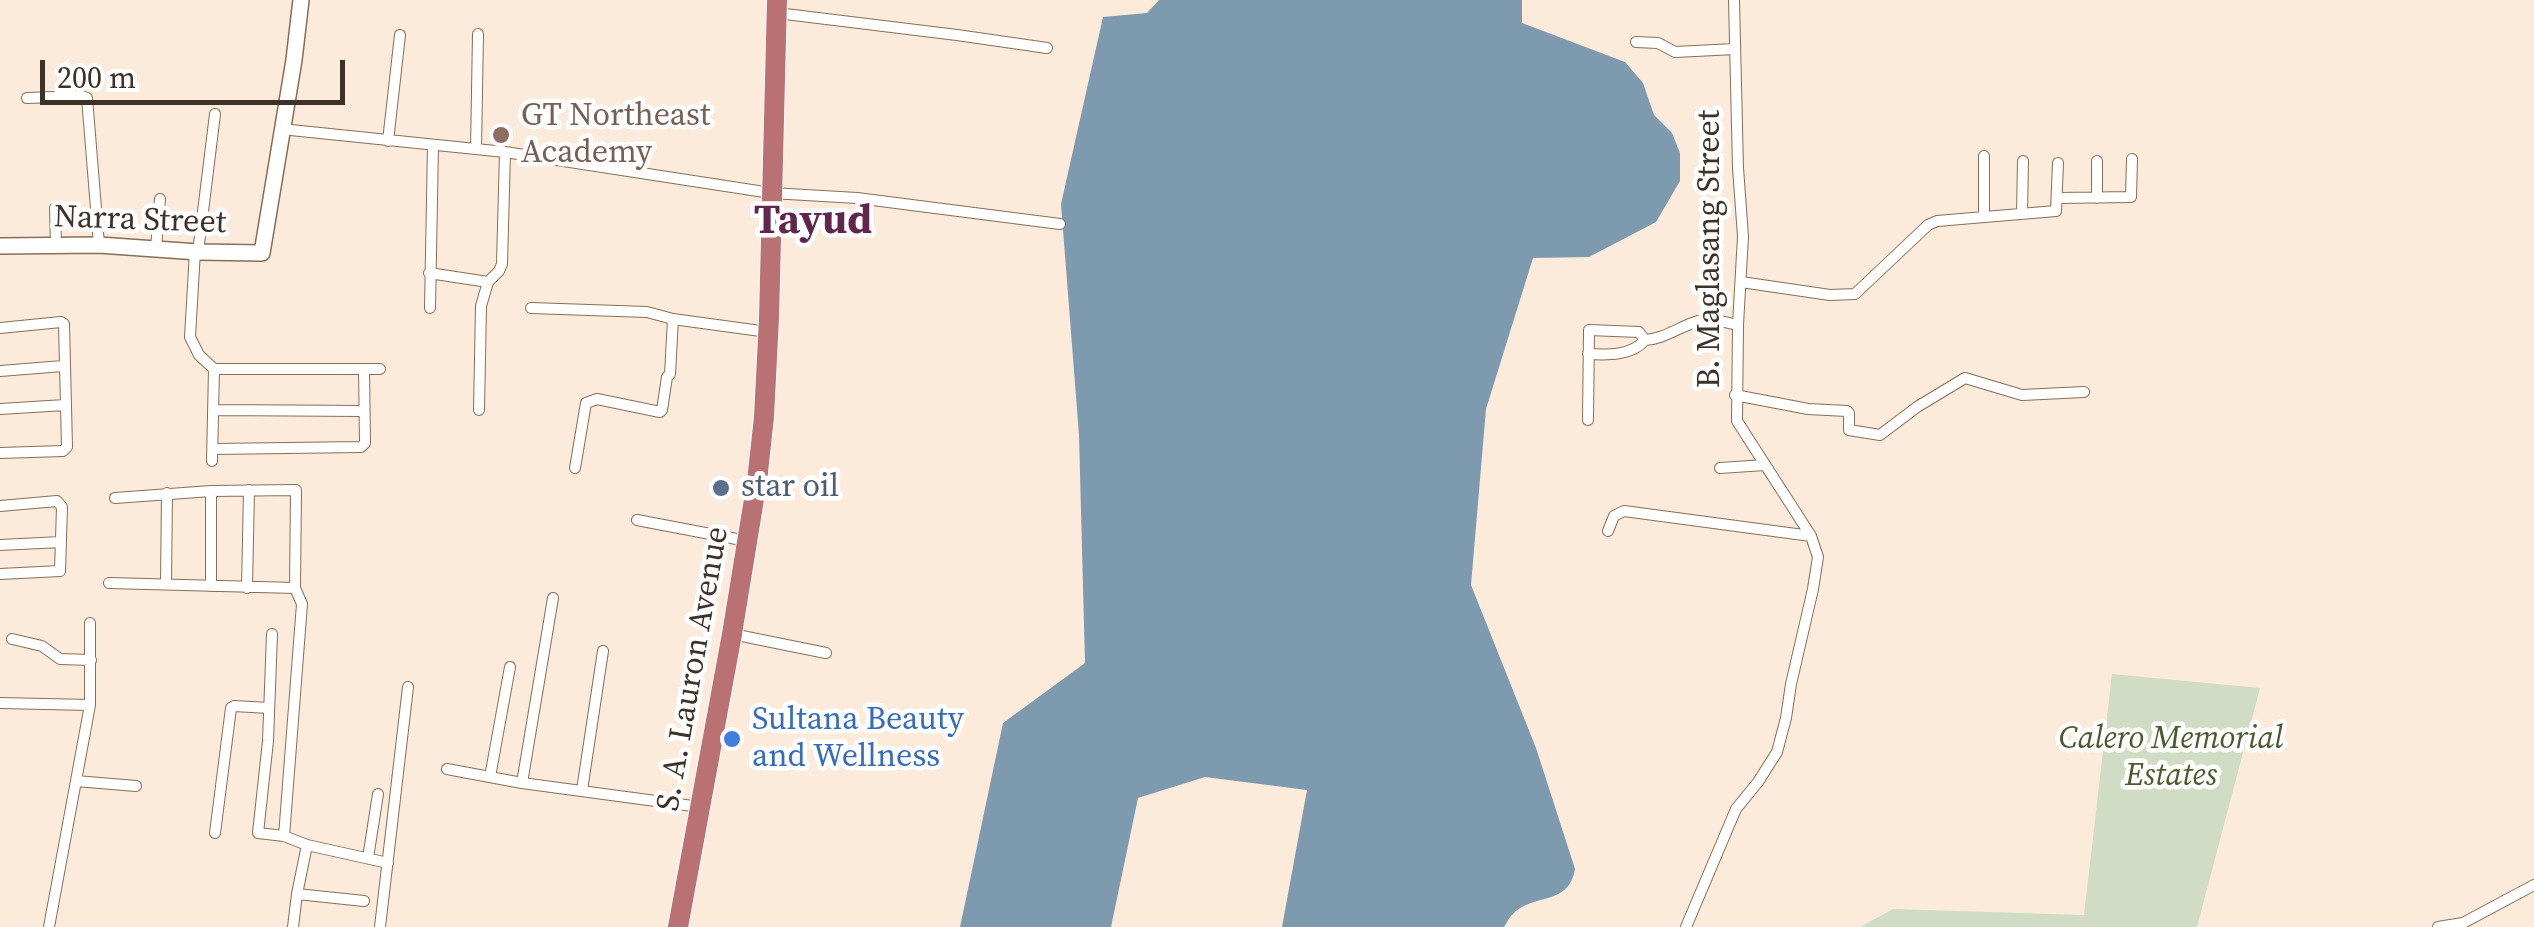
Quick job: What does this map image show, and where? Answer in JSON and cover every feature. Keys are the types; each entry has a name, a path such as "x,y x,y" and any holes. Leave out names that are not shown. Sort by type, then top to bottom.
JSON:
{"highway":[{"name":"S. A. Lauron Avenue","path":"678,927 748,541 764,416 777,7"}],"street":[{"name":"Narra Street","path":"0,246 98,245 262,253 301,0"},
{"name":"B. Maglasang Street","path":"1734,0 1743,236 1736,421 1811,536"},
{"path":"777,7 1047,48"},
{"path":"476,149 478,34"},
{"path":"388,141 400,35"},
{"path":"1636,42 1658,43 1675,52 1735,49"},
{"path":"26,98 87,98 98,245"},
{"path":"215,114 196,252 190,338 199,355 214,369 380,369"},
{"path":"281,129 504,152 771,193 857,198 1060,224"},
{"path":"430,308 433,145"},
{"path":"479,410 482,306 488,282 502,264 504,152"},
{"path":"1984,156 1984,217"},
{"path":"2057,198 2131,198 2132,158"},
{"path":"2096,161 2097,198"},
{"path":"2022,214 2023,162"},
{"path":"1741,282 1830,295 1855,294 1928,224 2056,210 2058,164"},
{"path":"156,248 160,199"},
{"path":"56,208 56,246"},
{"path":"429,272 488,282"},
{"path":"531,308 647,312 768,332"},
{"path":"575,468 586,404 590,401 662,410 670,374 673,319"},
{"path":"1588,354 1621,353 1702,320 1738,324"},
{"path":"0,328 61,322 64,326 67,447 0,453"},
{"path":"1588,420 1589,330 1639,332 1645,340"},
{"path":"0,370 63,366"},
{"path":"213,449 358,448 365,443 364,368"},
{"path":"212,462 214,369"},
{"path":"1735,395 1808,409 1847,411 1849,430 1880,435 1962,379 2022,395 2084,392"},
{"path":"0,409 66,404"},
{"path":"214,410 364,411"},
{"path":"1720,468 1765,466"},
{"path":"247,588 249,490"},
{"path":"115,498 296,490 295,588 302,604 284,836"},
{"path":"211,491 211,586"},
{"path":"166,584 167,494"},
{"path":"0,506 57,501 62,507 61,570 0,574"},
{"path":"1608,531 1614,516 1624,511 1811,536 1818,557 1776,752 1736,810 1686,927"},
{"path":"638,520 748,541"},
{"path":"0,545 61,542"},
{"path":"109,584 295,588"},
{"path":"522,783 554,598"},
{"path":"49,927 90,704 90,623"},
{"path":"272,634 258,832 388,864"},
{"path":"732,634 826,653"},
{"path":"12,639 42,646 60,659 90,660"},
{"path":"582,790 603,650"},
{"path":"490,777 510,667"},
{"path":"380,927 408,687"},
{"path":"0,703 90,704"},
{"path":"216,833 230,708 269,708"},
{"path":"447,769 701,808"},
{"path":"76,781 136,786"},
{"path":"368,858 378,794"},
{"path":"294,927 307,845"},
{"path":"2445,926 2465,925 2534,884"},
{"path":"297,894 364,901"}],"green space":[{"name":"Calero Memorial Estates","path":"2112,674 2260,688 2197,927 1860,927 1893,909 2084,915"}],"water":[{"path":"1159,0 1522,0 1522,23 1625,62 1643,83 1654,115 1672,133 1680,153 1680,181 1656,222 1589,257 1533,258 1486,409 1471,585 1536,748 1575,869 1565,889 1522,907 1504,927 1282,927 1307,790 1205,777 1138,798 1111,927 960,927 1003,723 1085,663 1079,435 1061,204 1103,17 1147,13"}],"place":[{"name":"GT Northeast Academy","path":"501,135"},
{"name":"star oil","path":"721,488"},
{"name":"Sultana Beauty and Wellness","path":"732,739"}],"district":[{"name":"Tayud","path":"813,222"}]}
